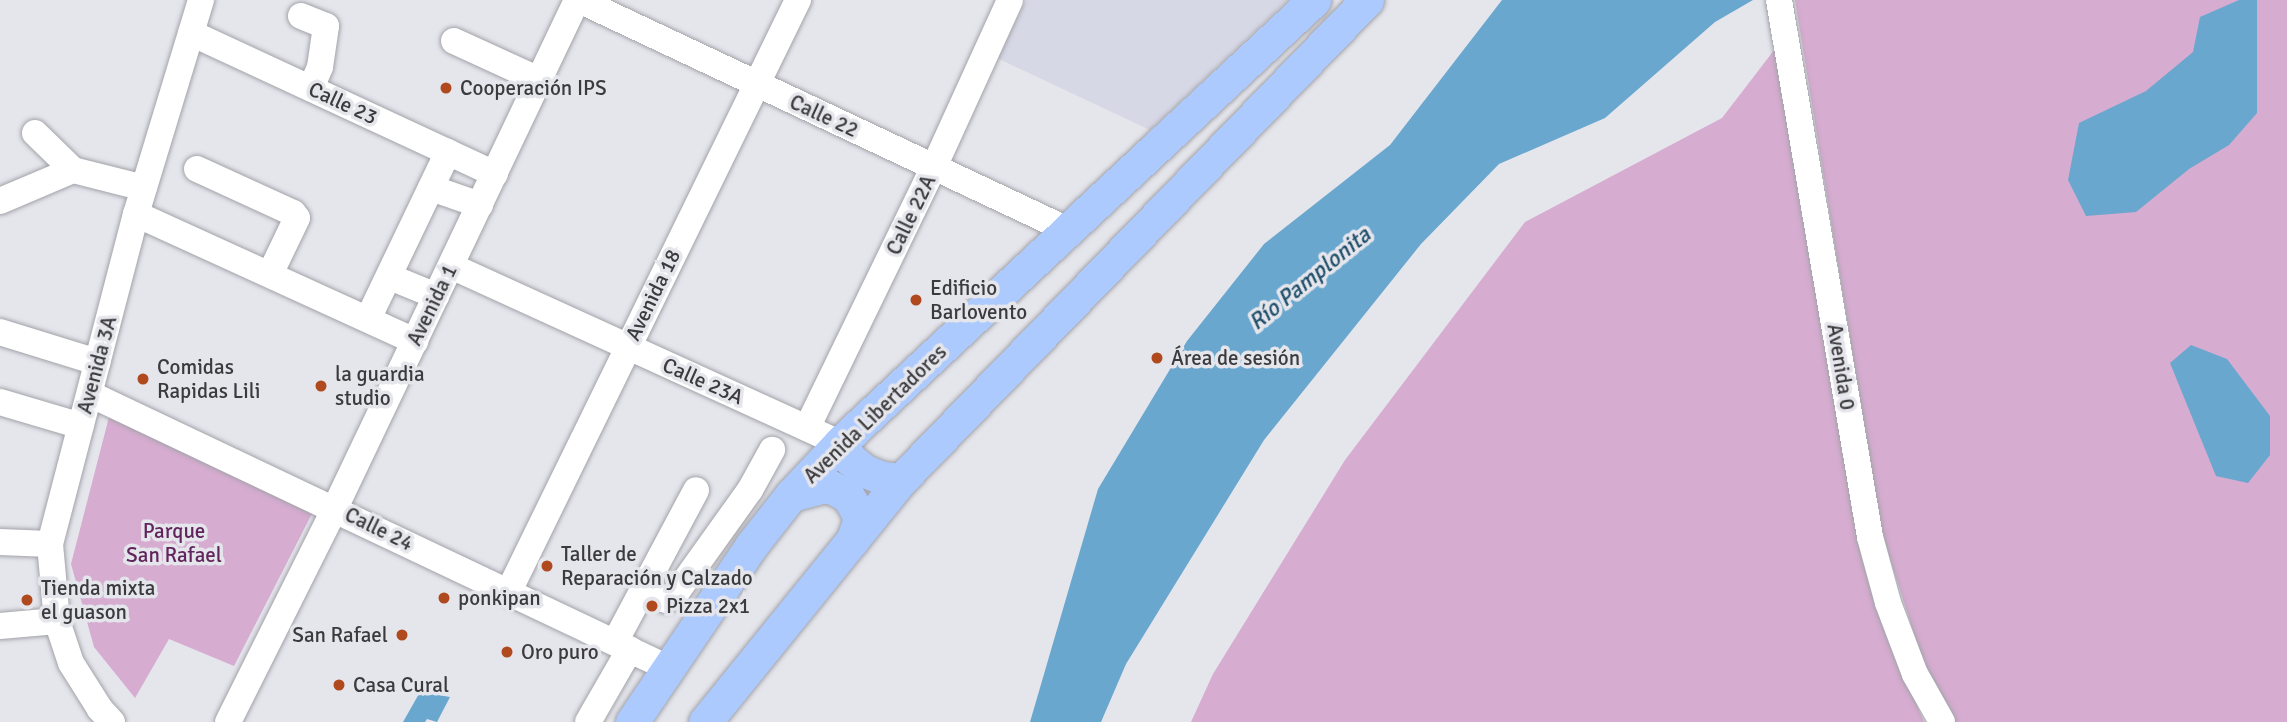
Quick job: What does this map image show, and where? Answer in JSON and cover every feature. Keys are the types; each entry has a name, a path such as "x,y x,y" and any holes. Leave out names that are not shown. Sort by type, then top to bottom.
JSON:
{"main road":[{"name":"Avenida Libertadores","path":"632,722 666,667 751,546 791,495 840,443 1070,231 1314,0"},
{"path":"705,722 901,480 1367,0"},
{"path":"840,443 850,459 865,471 882,478 901,480"},
{"path":"791,495 821,486 831,487 848,496 854,503 859,522 852,541"}],"street":[{"name":"Avenida 3A","path":"98,718 71,663 57,621 50,544 136,214 201,0"},
{"name":"Avenida 1","path":"228,722 335,508 578,0"},
{"name":"Calle 22","path":"578,0 1070,231"},
{"name":"Avenida 18","path":"509,591 798,0"},
{"name":"Calle 22A","path":"807,428 934,167 1010,0"},
{"name":"Avenida 0","path":"1779,0 1870,537 1888,603 1915,674 1942,722"},
{"path":"301,16 326,26 320,68 311,88"},
{"name":"Calle 23","path":"191,33 495,174"},
{"path":"454,41 539,80"},
{"path":"35,133 72,170 144,188"},
{"path":"368,319 448,152"},
{"path":"197,169 293,213 297,218 270,274"},
{"path":"0,201 72,170"},
{"path":"432,188 480,205"},
{"path":"136,214 415,341"},
{"name":"Calle 23A","path":"451,266 840,443"},
{"path":"390,277 436,296"},
{"path":"0,332 97,362"},
{"name":"Calle 24","path":"90,394 666,667"},
{"path":"0,402 80,426"},
{"path":"643,592 666,600 674,596 750,489 772,450"},
{"path":"588,722 623,646 643,592 696,490"},
{"path":"0,541 50,544"},
{"path":"0,626 57,621"}],"shaded area":[{"path":"1027,0 1288,0 1150,130 997,58"}],"green space":[{"path":"1795,0 2287,0 2287,722 1953,722 1926,671 1882,534"},
{"path":"1778,45 1889,640 1924,722 1191,722 1213,674 1345,460 1525,222 1722,118"},
{"name":"Parque San Rafael","path":"109,417 320,498 234,666 169,639 135,698 94,647 71,564"}],"water":[{"name":"Río Pamplonita","path":"1502,0 1753,0 1715,22 1605,118 1499,164 1421,244 1264,440 1126,664 1101,722 1030,722 1098,489 1187,341 1264,244 1390,145"},
{"path":"2239,0 2257,0 2257,113 2229,145 2189,169 2136,212 2086,216 2068,180 2079,123 2146,91 2193,52 2200,17"},
{"path":"2191,345 2227,359 2270,416 2270,455 2248,483 2216,476 2170,363"},
{"path":"420,692 450,697 437,722 427,719 425,722 403,722"}],"place":[{"name":"Cooperación IPS","path":"446,88"},
{"name":"Edificio Barlovento","path":"916,300"},
{"name":"Área de sesión","path":"1157,358"},
{"name":"Comidas Rapidas Lili","path":"143,379"},
{"name":"la guardia studio","path":"321,386"},
{"name":"Taller de Reparación y Calzado","path":"547,566"},
{"name":"ponkipan","path":"444,598"},
{"name":"Tienda mixta el guason","path":"27,600"},
{"name":"Pizza 2x1","path":"652,606"},
{"name":"San Rafael","path":"402,635"},
{"name":"Oro puro","path":"507,652"},
{"name":"Casa Cural","path":"339,685"}]}
